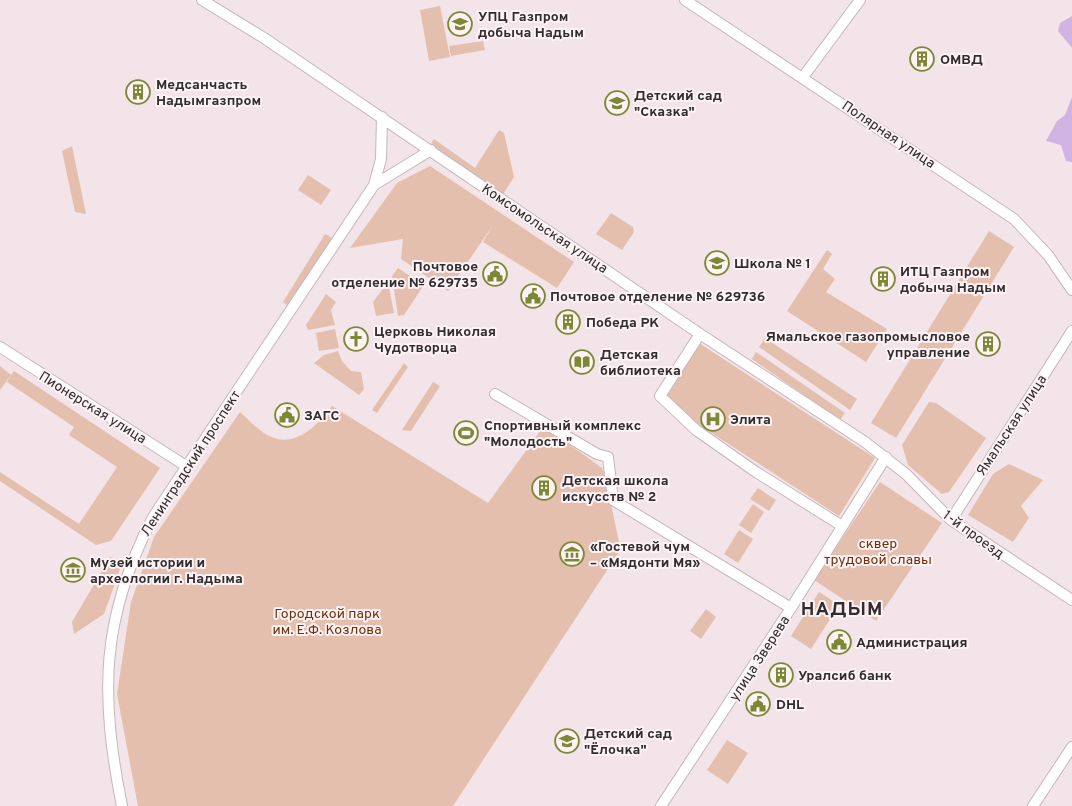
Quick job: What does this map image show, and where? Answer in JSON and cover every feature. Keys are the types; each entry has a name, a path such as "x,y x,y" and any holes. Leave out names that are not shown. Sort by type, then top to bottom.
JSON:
{"street":[{"name":"Комсомольская улица","path":"202,0 382,117 700,334 886,457"},
{"name":"Полярная улица","path":"685,0 1014,219 1048,255 1072,290"},
{"path":"803,77 860,0"},
{"path":"374,185 381,159 382,117"},
{"path":"374,185 406,163 431,150"},
{"name":"Ленинградский проспект","path":"122,806 107,706 108,672 115,614 139,543 152,517 374,185"},
{"name":"Ямальская улица","path":"951,520 1072,331"},
{"path":"700,334 660,396 696,430 756,472 842,526"},
{"name":"Пионерская улица","path":"0,347 186,466"},
{"path":"495,394 597,454 608,457 613,500 791,608"},
{"name":"1-й проезд","path":"886,457 951,520 1072,600"},
{"name":"улица Зверева","path":"661,806 791,608 886,457"},
{"path":"1032,806 1072,746"}],"green space":[{"path":"440,6 450,57 429,61 420,10"},
{"path":"483,41 485,50 451,56 449,46"},
{"path":"499,130 504,133 514,177 502,196 431,144 434,139 475,168"},
{"path":"72,146 86,214 75,212 62,151"},
{"path":"430,166 574,262 557,288 483,242 493,225 448,291 401,259 403,239 350,248 397,183"},
{"path":"308,175 331,190 321,205 298,190"},
{"path":"611,213 633,227 634,232 622,250 596,234"},
{"path":"989,231 1014,247 896,438 871,423"},
{"path":"325,234 332,238 290,307 283,302"},
{"path":"827,250 832,254 823,269 835,279 826,292 887,329 866,362 787,311"},
{"path":"398,268 424,285 404,315 398,316 392,276"},
{"path":"388,282 394,313 376,316 373,302"},
{"path":"326,294 336,302 331,310 335,325 308,330 306,325"},
{"path":"335,329 339,348 319,351 316,333"},
{"path":"765,338 857,399 850,410 759,347"},
{"path":"699,343 875,458 839,516 661,400"},
{"path":"338,351 342,361 351,371 361,372 364,389 359,395 314,363 324,355"},
{"path":"756,352 845,413 840,420 752,359"},
{"path":"404,363 408,367 377,413 372,410"},
{"path":"0,366 11,375 0,390"},
{"path":"14,371 160,468 111,541 96,545 0,481 0,472 79,524 117,467 69,435 74,427 7,382"},
{"path":"433,382 440,386 411,431 402,430"},
{"path":"929,402 936,403 986,438 949,492 942,494 908,465 902,445"},
{"name":"Городской парк им. Е.Ф. Козлова","path":"332,406 488,503 544,426 602,468 620,547 619,552 453,806 138,806 117,694 131,602 154,537 240,412 267,435 286,440 304,434"},
{"path":"1009,464 1043,480 1021,506 1029,518 1013,542 968,515 993,474"},
{"name":"сквер трудовой славы","path":"880,482 942,523 876,621 814,580"},
{"path":"758,488 776,500 769,511 750,499"},
{"path":"753,504 764,512 751,533 739,525"},
{"path":"739,530 753,539 738,563 724,554"},
{"path":"110,557 123,561 104,614 74,634 72,622"},
{"path":"819,592 839,605 811,649 791,636"},
{"path":"706,609 716,617 701,639 690,631"},
{"path":"727,740 748,753 728,784 707,770"}],"shaded area":[{"path":"1072,16 1072,48 1058,31 1060,23"},
{"path":"1072,97 1072,162 1066,161 1061,145 1046,141 1057,121 1065,115"}],"place":[{"name":"УПЦ Газпром добыча Надым","path":"460,24"},
{"name":"ОМВД","path":"922,59"},
{"name":"Медсанчасть Надымгазпром","path":"138,92"},
{"name":"Детский сад \"Сказка\"","path":"617,103"},
{"name":"Школа № 1","path":"717,263"},
{"name":"Почтовое отделение № 629735","path":"495,274"},
{"name":"ИТЦ Газпром добыча Надым","path":"883,279"},
{"name":"Почтовое отделение № 629736","path":"533,296"},
{"name":"Победа РК","path":"568,322"},
{"name":"Церковь Николая Чудотворца","path":"356,339"},
{"name":"Ямальское газопромысловое управление","path":"988,344"},
{"name":"Детская библиотека","path":"582,362"},
{"name":"ЗАГС","path":"287,415"},
{"name":"Элита","path":"713,419"},
{"name":"Спортивный комплекс \"Молодость\"","path":"466,433"},
{"name":"Детская школа искусств № 2","path":"544,488"},
{"name":"«Гостевой чум – «Мядонти Мя»","path":"572,554"},
{"name":"Музей истории и археологии г. Надыма","path":"73,570"},
{"name":"Администрация","path":"839,642"},
{"name":"Уралсиб банк","path":"781,675"},
{"name":"DHL","path":"758,704"},
{"name":"Детский сад \"Ёлочка\"","path":"567,741"}],"district":[{"name":"НАДЫМ","path":"842,608"}]}
